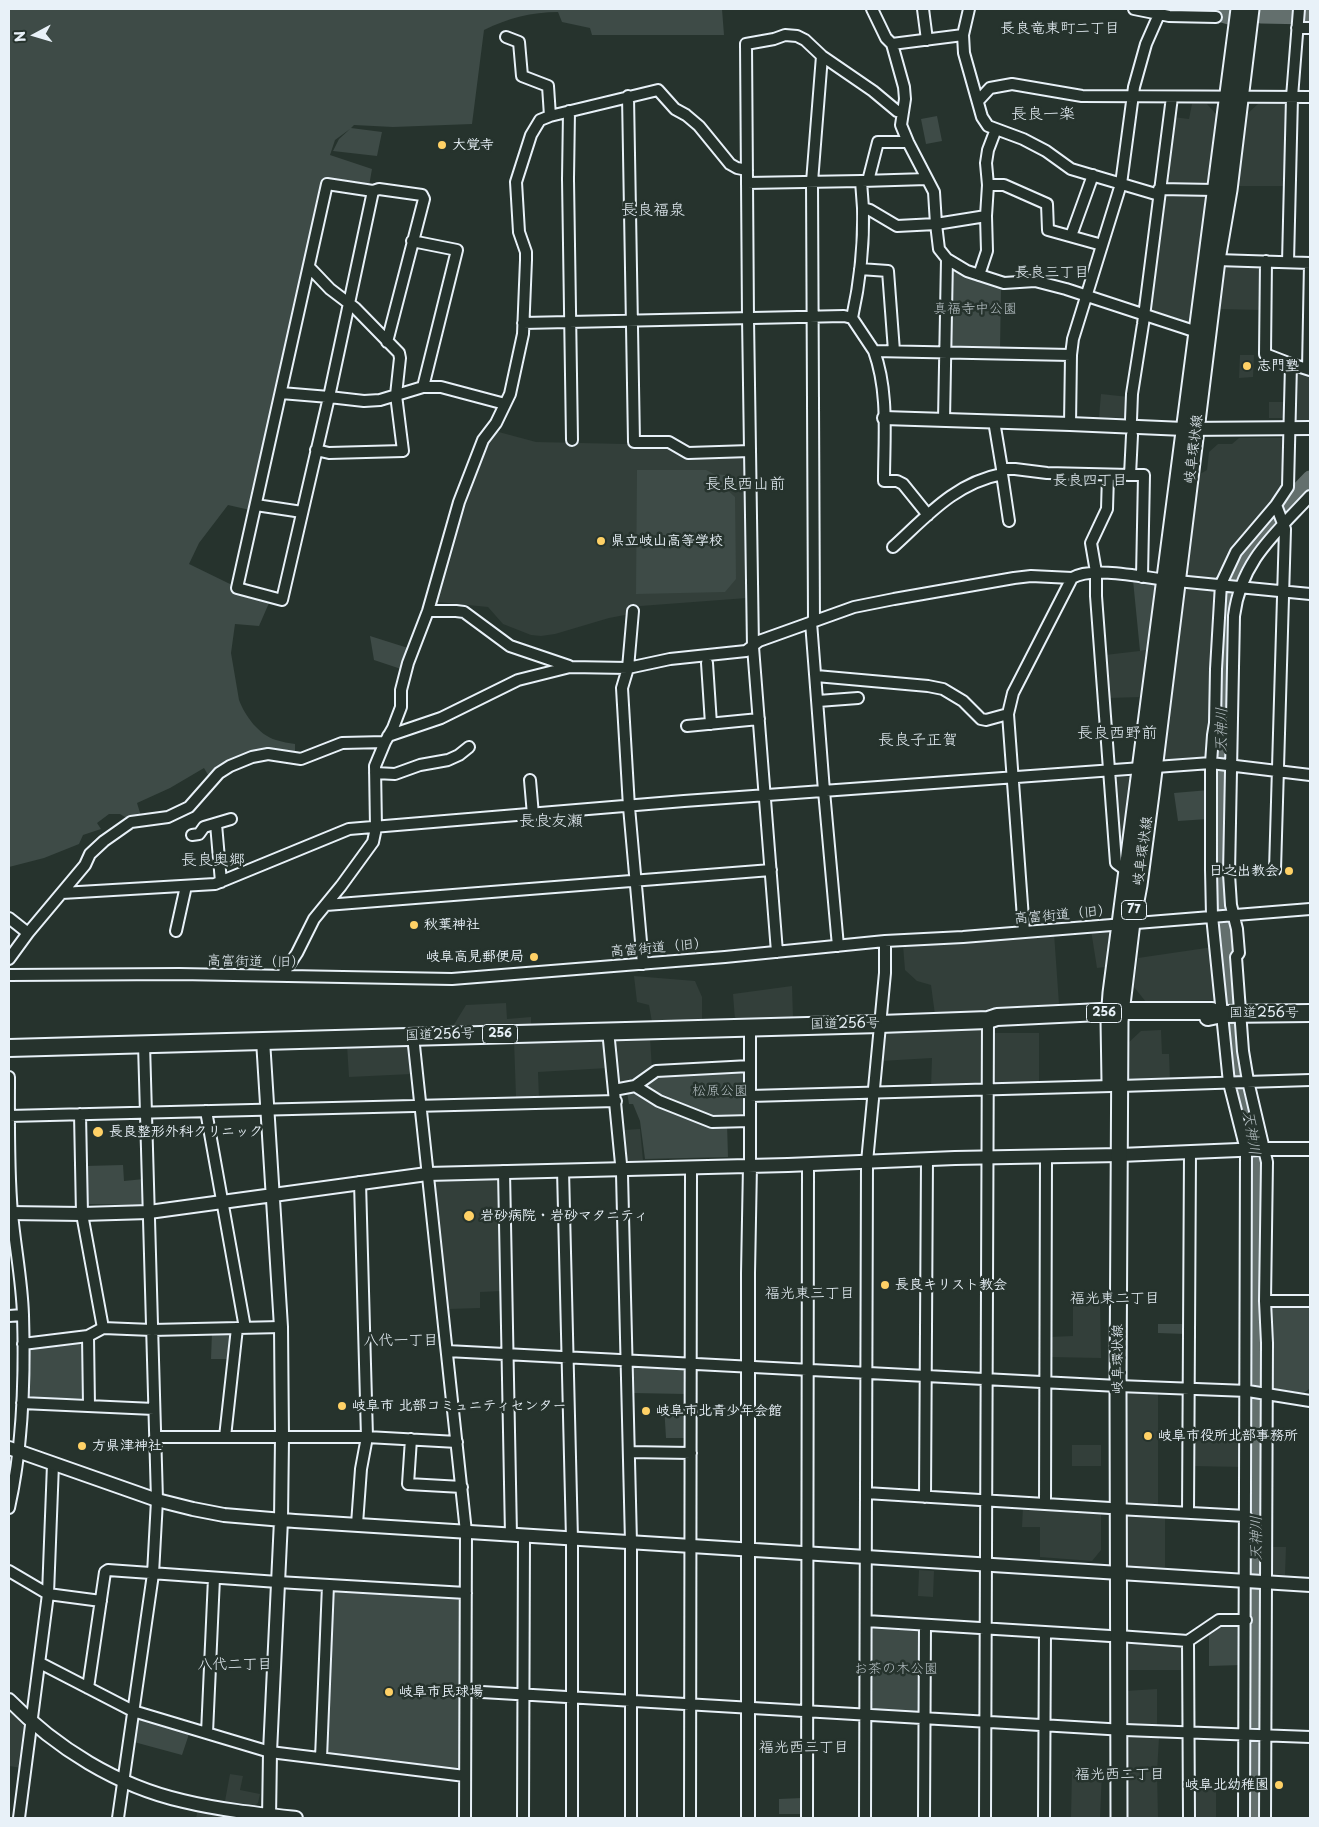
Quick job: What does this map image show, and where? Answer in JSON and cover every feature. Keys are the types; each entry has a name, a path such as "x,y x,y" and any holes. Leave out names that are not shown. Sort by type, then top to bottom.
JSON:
{"highway":[{"name":"国道256号","path":"9,1048 880,1024 990,1020 997,1017 1115,1016 1212,1011 1229,1014 1310,1013"}],"main road":[{"name":"岐阜環状線","path":"1126,923 1139,885 1147,768 1190,429 1228,190 1239,9"},
{"name":"岐阜環状線","path":"1190,429 1197,332 1208,258 1215,190 1251,9"},
{"name":"岐阜環状線","path":"1119,1818 1114,1729 1115,1016 1126,923 1126,870 1147,768"},
{"name":"岐阜環状線","path":"1108,1818 1114,1729"}],"street":[{"path":"872,9 886,38 892,44 904,87 905,99 901,125 934,192 939,249 947,259 967,271 979,275 1004,282 1035,281 1086,295 1197,332"},
{"path":"922,9 927,40"},
{"path":"969,9 963,35 964,54 982,117 988,126 1023,139 1046,151 1071,169 1121,184 1159,192 1215,190"},
{"path":"1134,9 1216,17"},
{"path":"1288,262 1292,97 1299,10"},
{"path":"1070,424 1073,339 1121,184 1133,96 1156,12"},
{"path":"1297,26 1310,28"},
{"path":"777,952 752,647 746,44 791,35 805,40 822,56 902,112"},
{"path":"892,44 963,35"},
{"path":"506,38 519,42 522,76 548,86 550,116"},
{"path":"822,56 812,182 813,621 824,791 838,946"},
{"path":"978,101 990,88 1012,84 1082,96 1310,97"},
{"path":"282,976 297,953 314,919 373,842 376,828 375,766 401,706 401,690 408,663 428,611 459,502 483,440 496,423 510,394 524,323 526,252 519,232 516,182 531,135 540,120 550,116 658,90 675,109 699,126 730,164 736,168 747,170"},
{"path":"628,96 634,442 669,442 688,453 750,451"},
{"path":"1131,420 1132,394 1172,97"},
{"path":"569,111 568,179 572,440"},
{"path":"979,275 987,251 986,216 988,185 986,163 988,150 996,129"},
{"path":"852,318 864,232 864,181 878,142 908,142"},
{"path":"1071,236 1093,176"},
{"path":"747,183 927,179"},
{"path":"373,191 329,396 282,600 237,588 282,393 327,184 373,191 379,189 422,195 424,198 387,342"},
{"path":"988,185 1004,185 1047,204 1048,230 1102,245"},
{"path":"863,208 870,210 897,226 936,224 986,216"},
{"path":"412,241 457,250 423,387"},
{"path":"944,420 947,259"},
{"path":"1217,260 1310,263 1309,369 1264,354 1266,262"},
{"path":"309,267 330,289 349,303 399,354 400,358 396,395 403,451 329,454 316,450"},
{"path":"860,269 888,271 894,351"},
{"path":"524,323 812,316 844,316 852,318 874,351 879,364 883,390 884,481 897,481 903,484 928,515"},
{"path":"874,351 1071,355"},
{"path":"1244,1818 1246,1735 1247,1150 1229,1083 1229,1014 1213,916 1211,870 1212,735 1215,723 1216,669 1222,584 1236,552 1277,506 1288,487 1291,364"},
{"path":"282,393 329,396 364,402 423,387 441,387 504,404"},
{"path":"884,418 1190,429 1310,428"},
{"path":"994,421 1009,522"},
{"path":"1130,475 1132,435"},
{"path":"893,546 952,494 985,477 1002,472 1144,475 1142,577"},
{"path":"1108,475 1108,509 1091,543 1096,572 1096,596 1116,863 1126,870"},
{"path":"1265,1818 1263,1736 1267,1162 1243,1051 1229,1014 1238,985 1236,957 1239,953 1237,929 1232,914 1229,874 1229,765 1234,616 1239,586 1260,550 1310,496"},
{"path":"256,505 302,512"},
{"path":"1275,870 1284,523 1277,506"},
{"path":"1024,932 1008,714 1012,693 1072,578 1077,575 1096,572 1310,594"},
{"path":"9,959 28,933 85,865 90,854 104,841 131,822 168,817 189,807 219,773 252,757 268,754 302,759 342,743 387,739 441,718 518,680 570,667 628,668 670,659 746,651 759,641 832,614 872,604 987,582 1031,576 1072,578"},
{"path":"428,611 464,612 510,646 570,667"},
{"path":"633,611 628,668 622,688 629,807 643,964"},
{"path":"706,663 711,724"},
{"path":"816,676 928,686 944,690 963,701 981,719 986,720 1008,714"},
{"path":"818,701 858,698"},
{"path":"687,726 759,719"},
{"path":"375,773 395,774 420,765 448,760 459,755 469,747"},
{"path":"62,893 111,888 215,884 349,830 824,791 1212,763 1310,775"},
{"path":"530,780 533,815"},
{"path":"192,834 198,834 204,827 231,819"},
{"path":"216,824 221,882"},
{"path":"326,904 770,870"},
{"path":"176,931 186,886"},
{"name":"高富街道（旧）","path":"9,975 452,979 643,964 885,941 1310,909"},
{"path":"9,918 28,933"},
{"path":"865,1818 867,1162 885,973 885,941"},
{"path":"985,1818 987,1158 990,1020"},
{"path":"748,1818 750,1027"},
{"path":"608,1030 622,1168 631,1542 631,1818"},
{"path":"412,1036 466,1532 465,1818"},
{"path":"263,1040 281,1327 282,1438 281,1520 270,1752 269,1816"},
{"path":"118,1818 153,1574 157,1500 144,1044"},
{"path":"614,1090 635,1086 656,1071 750,1066"},
{"path":"9,1077 10,1213 23,1315 22,1403 13,1450 9,1508"},
{"path":"750,1096 1310,1080"},
{"path":"635,1086 659,1100 712,1122 750,1121"},
{"path":"9,1116 616,1101"},
{"path":"206,1111 241,1328 225,1438"},
{"path":"80,1114 82,1214 103,1328"},
{"path":"10,1213 82,1214 149,1212 427,1174 1310,1149"},
{"path":"1188,1513 1190,1153"},
{"path":"1044,1504 1046,1156"},
{"path":"925,1497 927,1160"},
{"path":"807,1818 808,1164"},
{"path":"690,1818 691,1167"},
{"path":"563,1170 572,1539 572,1818"},
{"path":"504,1172 508,1354 524,1694 523,1818"},
{"path":"357,1524 361,1469 368,1437 360,1182"},
{"path":"1265,1301 1310,1301"},
{"path":"9,1316 23,1315"},
{"path":"23,1344 88,1336 103,1328 152,1330 281,1327"},
{"path":"88,1336 89,1406"},
{"path":"447,1351 1265,1393 1310,1401"},
{"path":"22,1403 154,1410"},
{"path":"154,1437 368,1437 457,1442"},
{"path":"411,1440 408,1484 462,1487"},
{"path":"13,1450 157,1500 224,1515 572,1539 1310,1584"},
{"path":"629,1452 690,1453"},
{"path":"19,1818 48,1594 53,1464"},
{"path":"866,1493 1246,1516"},
{"path":"88,1688 105,1572 108,1570 466,1593"},
{"path":"9,1571 48,1594 101,1601"},
{"path":"207,1733 214,1578"},
{"path":"321,1758 328,1585"},
{"path":"866,1621 1188,1641 1219,1620 1246,1620"},
{"path":"924,1818 925,1625"},
{"path":"1044,1818 1046,1632"},
{"path":"1188,1641 1189,1818"},
{"path":"40,1663 133,1711 270,1752 465,1776"},
{"path":"465,1691 1114,1729 1310,1737"},
{"path":"9,1700 31,1722 77,1755 123,1780 184,1802 269,1816 296,1818"}],"shaded area":[{"path":"1192,104 1207,104 1217,115 1207,185 1164,184 1173,117 1189,119"},
{"path":"1258,104 1284,104 1287,106 1286,186 1238,186 1247,114"},
{"path":"1162,194 1205,195 1199,258 1187,324 1150,312 1148,308"},
{"path":"1228,266 1259,266 1261,269 1261,310 1220,309 1225,268"},
{"name":"志門塾","path":"1240,355 1254,355 1253,377 1239,378"},
{"path":"1298,369 1310,373 1310,420 1297,420 1294,416 1295,372"},
{"path":"1101,394 1129,397 1128,418 1099,417"},
{"path":"1269,402 1287,402 1287,416 1285,418 1269,418"},
{"name":"県立岐山高等学校","path":"495,431 536,442 668,445 687,456 745,456 747,598 627,607 630,614 541,636 531,635 503,624 488,607 437,602 487,442"},
{"path":"1239,438 1283,438 1286,441 1282,491 1229,556 1218,579 1214,581 1188,578 1186,575 1200,474 1207,470 1209,452 1218,444 1232,444"},
{"path":"1184,586 1218,590 1209,755 1206,758 1163,761"},
{"path":"1148,650 1142,697 1108,698 1105,655"},
{"path":"1114,777 1131,777 1120,862"},
{"path":"1091,930 1111,932 1106,967 1097,968"},
{"path":"1054,933 1059,1004 989,1008 989,1013 935,1015 931,985 917,981 905,970 903,945"},
{"path":"1213,947 1218,1000 1146,1002 1134,987 1138,958"},
{"path":"634,976 695,981 702,997 702,1020 652,1022 649,1005 637,1002"},
{"path":"792,986 793,1018 735,1020 733,994"},
{"path":"506,1003 507,1019 531,1017 531,1027 450,1031 466,1005"},
{"path":"981,1028 984,1031 983,1084 980,1086 931,1087 932,1058 881,1061 884,1034 887,1031"},
{"path":"1161,1030 1162,1054 1169,1054 1170,1081 1127,1082 1127,1044 1141,1031"},
{"path":"992,1033 1039,1033 1039,1085 996,1085 992,1083"},
{"path":"650,1038 652,1069 640,1081 618,1082 616,1040"},
{"path":"605,1039 608,1068 538,1072 539,1098 516,1097 514,1040"},
{"path":"403,1041 411,1049 412,1074 349,1077 347,1045"},
{"path":"640,1129 643,1160 630,1161 627,1159 624,1130"},
{"name":"岩砂病院・岩砂マタニティ","path":"435,1179 499,1179 502,1291 480,1292 480,1308 448,1309"},
{"path":"1073,1304 1100,1304 1101,1358 1049,1357 1049,1337 1073,1336"},
{"path":"1129,1391 1158,1392 1158,1508 1126,1506 1127,1393"},
{"path":"1243,1435 1244,1467 1192,1466 1192,1436"},
{"path":"1072,1445 1101,1445 1101,1466 1072,1466"},
{"path":"1023,1507 1101,1512 1101,1550 1092,1561 1040,1557 1040,1527 1022,1527"},
{"path":"1125,1514 1165,1516 1165,1567 1129,1567 1125,1563"},
{"path":"1267,1547 1286,1547 1285,1575 1267,1574"},
{"path":"919,1570 934,1571 933,1597 918,1596"},
{"path":"1125,1640 1184,1644 1186,1670 1125,1670"},
{"path":"1157,1689 1157,1727 1130,1726 1126,1721 1125,1691"},
{"path":"9,1710 28,1730 22,1768 9,1766"},
{"path":"1128,1736 1159,1738 1157,1772 1158,1818 1123,1818 1123,1772 1154,1772 1125,1770 1125,1740"},
{"path":"1072,1771 1102,1771 1100,1818 1071,1818"},
{"path":"230,1774 243,1776 240,1790 260,1794 258,1803 254,1806 225,1801"},
{"path":"1216,1788 1216,1818 1191,1818 1190,1789"},
{"path":"198,1809 241,1817 241,1818 196,1818"}],"green space":[{"path":"9,9 722,9 724,35 592,35 590,28 562,22 558,12 520,16 484,30 472,124 393,127 354,125 351,128 382,132 377,156 333,151 339,139 350,129 335,140 330,155 372,169 369,186 324,182 250,510 228,505 199,543 189,564 269,603 259,626 235,624 231,653 239,700 249,718 264,734 276,740 295,744 295,755 278,753 211,780 204,768 170,788 137,803 141,816 130,820 120,814 109,814 97,823 101,829 83,835 79,844 44,858 9,867"},
{"path":"937,116 942,141 926,144 921,119"},
{"name":"真福寺中公園","path":"953,269 1001,286 1000,350 952,349 950,346 951,270"},
{"path":"637,470 706,470 714,474 725,475 725,488 735,497 736,579 725,592 636,594"},
{"path":"1133,580 1157,582 1148,650 1140,651"},
{"path":"370,636 408,648 404,670 374,660"},
{"path":"1209,790 1208,819 1178,821 1174,793"},
{"name":"松原公園","path":"732,1068 744,1072 744,1111 742,1114 711,1116 643,1088 643,1084 660,1069"},
{"path":"636,1090 727,1123 728,1157 645,1159 640,1121 633,1104 629,1104 627,1092"},
{"path":"123,1165 124,1181 144,1179 145,1199 141,1205 87,1204 85,1166"},
{"path":"1270,1304 1305,1304 1309,1307 1309,1389 1304,1393 1272,1388 1269,1382"},
{"path":"1158,1324 1185,1324 1185,1334 1158,1333"},
{"path":"212,1332 230,1332 230,1359 211,1359"},
{"path":"83,1340 86,1398 28,1398 27,1347"},
{"path":"633,1366 686,1369 686,1394 632,1393"},
{"path":"664,1405 683,1405 685,1438 666,1438"},
{"name":"岐阜市民球場","path":"333,1590 457,1597 460,1600 460,1768 322,1754"},
{"path":"1220,1623 1239,1623 1241,1628 1242,1665 1209,1666 1209,1632"},
{"name":"お茶の木公園","path":"871,1626 921,1629 920,1712 917,1715 876,1713 870,1710"},
{"path":"143,1716 190,1731 182,1755 134,1742 138,1721"},
{"path":"802,1798 803,1814 779,1814 779,1799"}],"waterway":[{"name":"天神川","path":"1200,13 1215,13 1229,17"},
{"name":"天神川","path":"1261,16 1310,17"},
{"name":"天神川","path":"1256,1818 1258,1187 1254,1140 1241,1081 1230,998 1222,904 1220,847 1224,633 1227,603 1239,564 1270,520 1310,478"}],"place":[{"name":"大覚寺","path":"442,145"},
{"name":"志門塾","path":"1247,366"},
{"name":"県立岐山高等学校","path":"601,541"},
{"name":"日之出教会","path":"1289,871"},
{"name":"秋葉神社","path":"414,925"},
{"name":"岐阜高見郵便局","path":"534,957"},
{"name":"長良整形外科クリニック","path":"98,1132"},
{"name":"岩砂病院・岩砂マタニティ","path":"469,1216"},
{"name":"長良キリスト教会","path":"885,1285"},
{"name":"岐阜市 北部コミュニティセンター","path":"342,1406"},
{"name":"岐阜市北青少年会館","path":"646,1411"},
{"name":"岐阜市役所北部事務所","path":"1148,1436"},
{"name":"方県津神社","path":"82,1446"},
{"name":"岐阜市民球場","path":"389,1692"},
{"name":"岐阜北幼稚園","path":"1279,1785"}],"district":[{"name":"長良竜東町二丁目","path":"1060,29"},
{"name":"長良一楽","path":"1043,115"},
{"name":"長良福泉","path":"653,211"},
{"name":"長良三丁目","path":"1052,273"},
{"name":"長良四丁目","path":"1090,481"},
{"name":"長良西山前","path":"745,485"},
{"name":"長良西野前","path":"1117,734"},
{"name":"長良子正賀","path":"918,741"},
{"name":"長良友瀬","path":"551,822"},
{"name":"長良奥郷","path":"213,861"},
{"name":"福光東三丁目","path":"810,1294"},
{"name":"福光東二丁目","path":"1115,1299"},
{"name":"八代一丁目","path":"401,1341"},
{"name":"八代二丁目","path":"235,1665"},
{"name":"福光西三丁目","path":"804,1748"},
{"name":"福光西二丁目","path":"1120,1775"}]}
